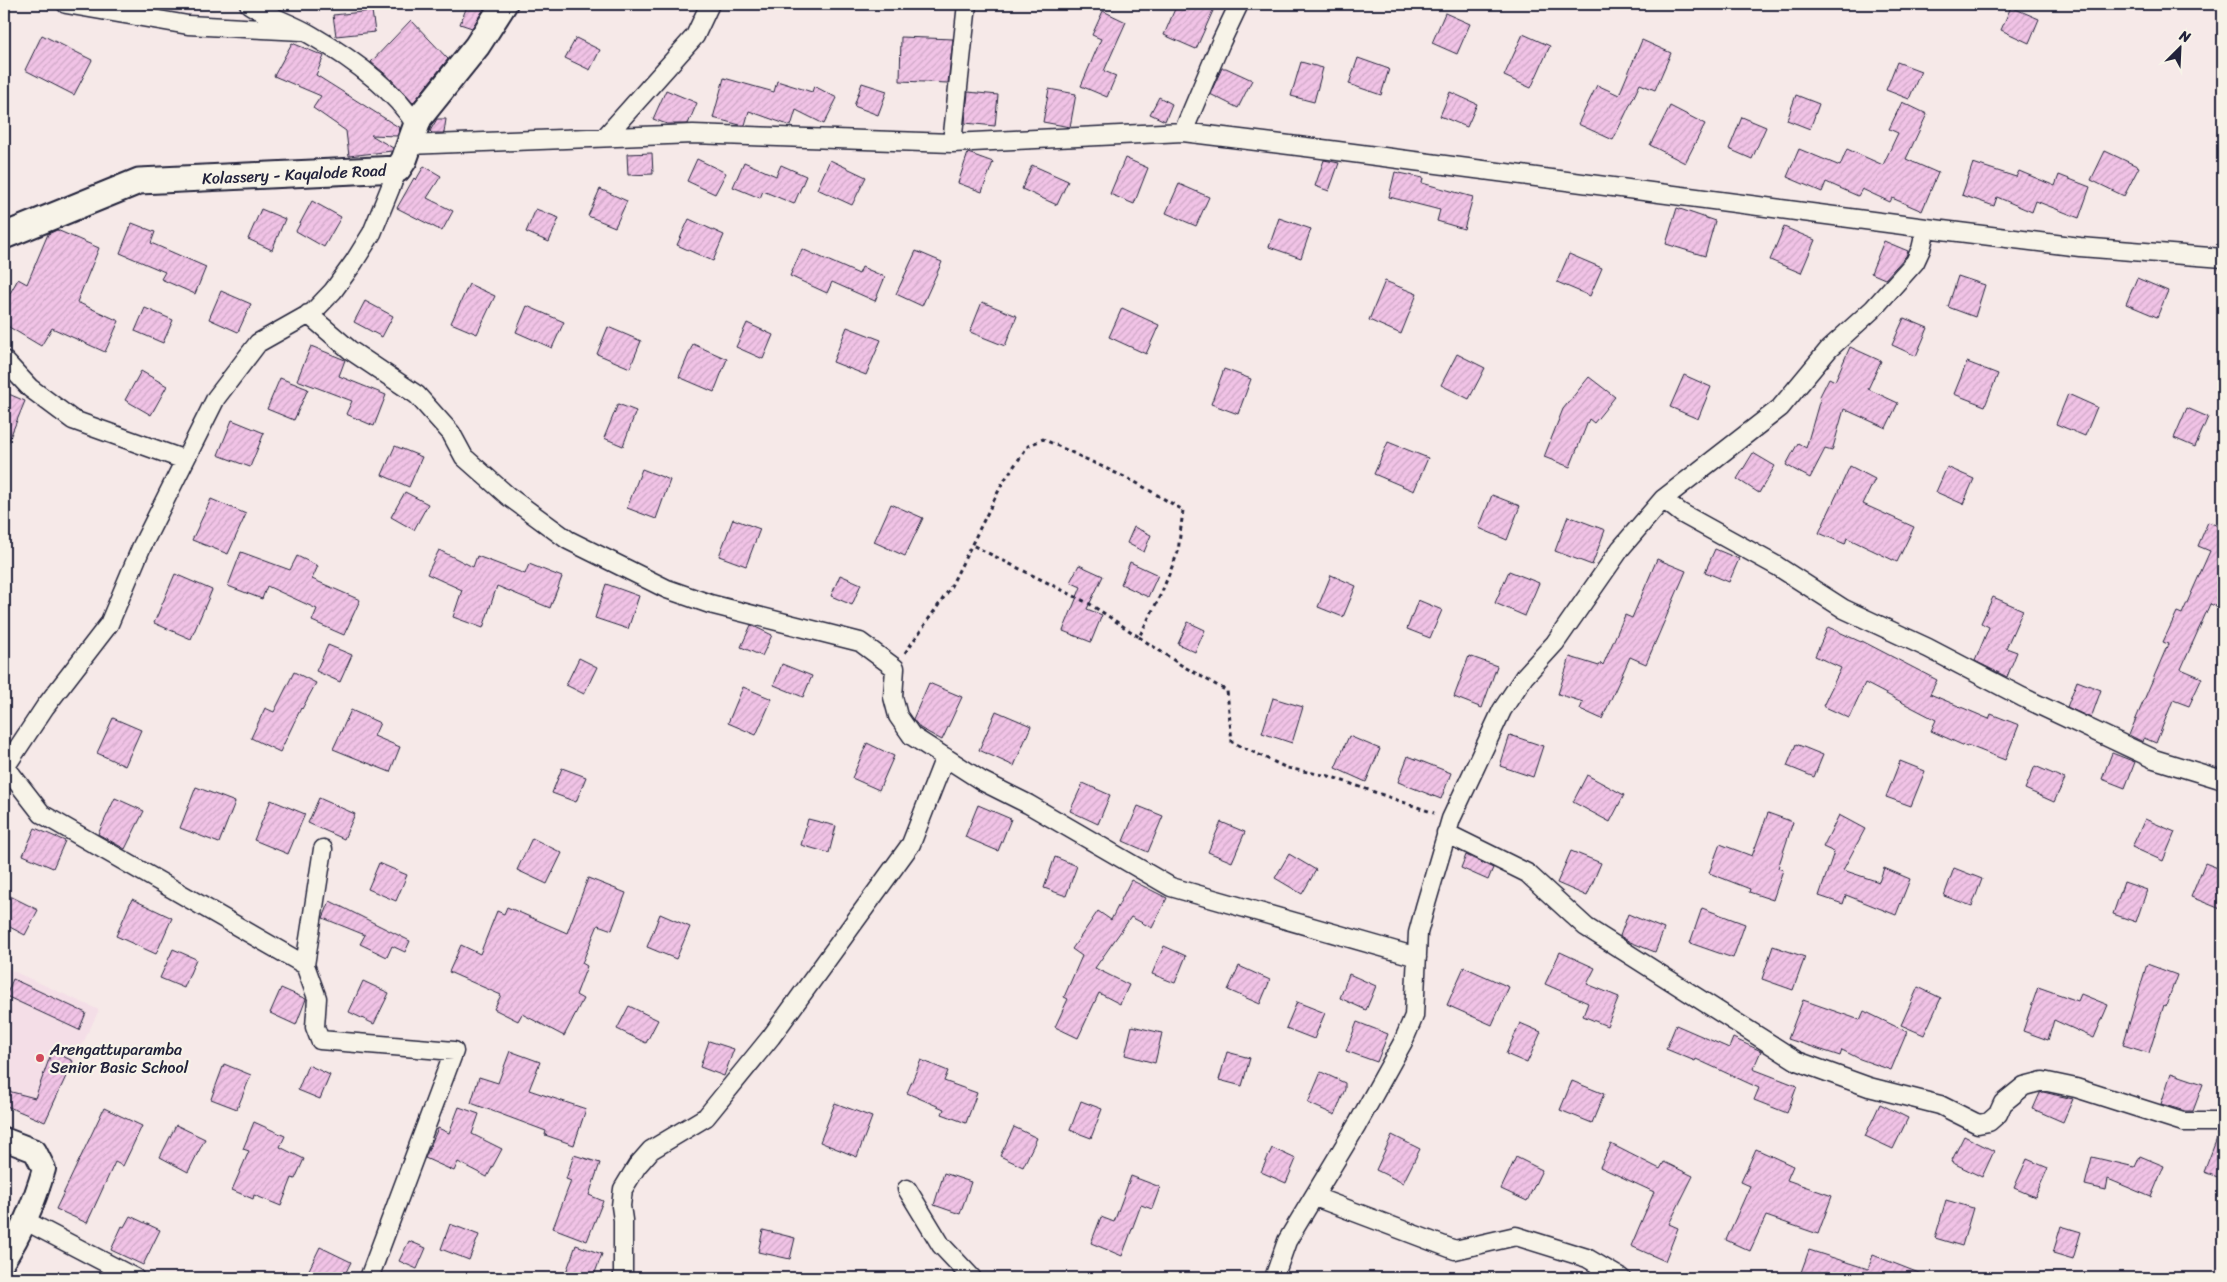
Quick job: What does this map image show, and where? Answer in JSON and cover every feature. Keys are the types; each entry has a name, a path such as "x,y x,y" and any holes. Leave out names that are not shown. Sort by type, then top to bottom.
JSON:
{"main road":[{"name":"Kolassery - Kayalode Road","path":"4,236 140,181 398,169 404,160 419,118 477,46 504,4"}],"street":[{"path":"66,4 188,25 302,30"},
{"path":"249,4 260,12 302,30 373,78 408,113 412,135 605,137 693,134 952,143 1183,132 2080,247 2223,258"},
{"path":"605,137 695,36 710,4"},
{"path":"952,143 967,4"},
{"path":"1183,132 1220,42 1239,4"},
{"path":"305,965 42,814 4,767 45,707 109,624 141,548 216,398 258,343 313,312 332,291 354,262 372,233 398,169"},
{"path":"1274,1278 1287,1241 1315,1197 1403,1042 1414,1016 1418,933 1448,826 1473,767 1502,710 1524,677 1555,642 1621,548 1663,499 1780,408 1829,349 1873,309 1915,262 1921,249 1926,228"},
{"path":"308,314 350,350 417,395 451,433 464,457 508,496 568,540 667,589 684,595 710,604 860,642 895,668 893,698 898,716 912,736 982,781 1028,804 1171,887 1417,957"},
{"path":"4,360 30,388 72,420 184,460"},
{"path":"1663,499 1681,512 1776,566 1844,609 1928,648 2022,697 2128,747 2154,758 2223,780"},
{"path":"623,1278 621,1206 623,1189 637,1166 651,1150 706,1117 771,1037 911,844 946,757"},
{"path":"1448,826 1528,873 1586,927 1797,1060 1870,1087 1940,1105 1978,1124 1988,1122 1998,1114 2003,1103 2024,1086 2043,1081 2076,1088 2183,1122 2223,1122"},
{"path":"323,849 305,965 317,998 315,1027 320,1040 454,1051 369,1278"},
{"path":"4,1139 35,1151 44,1169 38,1190 13,1245 4,1260"},
{"path":"907,1189 941,1245 972,1278"},
{"path":"1315,1197 1455,1250 1516,1236 1587,1258 1621,1278"},
{"path":"24,1220 135,1278"}],"path":[{"path":"895,668 949,590 1003,482 1028,446 1043,439 1135,482 1183,510 1178,552 1161,594 1139,637"},
{"path":"972,546 1090,604 1182,666 1227,691 1232,742 1287,768 1329,776 1448,826"}],"shaded area":[{"name":"Arengattuparamba Senior Basic School","path":"4,967 99,1010 45,1122 4,1105"}],"building":[{"path":"468,4 487,4 472,28 460,24"},
{"path":"1177,4 1216,4 1196,49 1164,35"},
{"path":"2011,7 2039,19 2029,43 2001,30"},
{"path":"372,11 375,32 336,36 333,15"},
{"path":"1103,11 1126,22 1104,71 1116,76 1107,97 1081,86 1101,39 1092,35"},
{"path":"1445,13 1470,24 1457,54 1432,43"},
{"path":"411,20 448,59 413,103 390,78 371,62"},
{"path":"1523,34 1550,46 1531,88 1504,76"},
{"path":"42,35 92,60 74,95 25,70"},
{"path":"901,37 953,39 948,83 900,81"},
{"path":"576,38 600,50 590,70 565,58"},
{"path":"1642,40 1671,53 1655,90 1640,84 1613,140 1578,124 1597,85 1619,95"},
{"path":"292,43 324,56 316,75 400,128 397,136 371,135 393,148 392,151 349,156 346,131 313,108 321,96 274,76"},
{"path":"1358,58 1389,69 1381,95 1349,84"},
{"path":"1301,62 1323,68 1314,102 1291,96"},
{"path":"1897,62 1921,71 1909,99 1886,90"},
{"path":"1222,68 1252,80 1238,108 1210,94"},
{"path":"724,78 774,92 777,81 812,92 814,86 837,98 824,124 796,110 791,126 749,111 745,125 740,125 713,118"},
{"path":"862,83 887,91 878,115 854,106"},
{"path":"1049,89 1076,94 1070,127 1043,122"},
{"path":"666,90 697,103 688,124 667,124 653,119"},
{"path":"968,92 998,95 995,126 965,123"},
{"path":"1450,92 1477,104 1467,127 1440,116"},
{"path":"1796,95 1819,104 1810,129 1787,120"},
{"path":"1159,97 1172,104 1165,121 1150,114"},
{"path":"1902,102 1927,114 1906,159 1938,173 1922,211 1892,198 1890,202 1862,189 1858,196 1826,182 1822,192 1787,177 1799,149 1840,166 1847,149 1883,165 1898,133 1889,129"},
{"path":"1670,106 1705,124 1685,163 1650,145"},
{"path":"1742,117 1766,127 1752,159 1729,149"},
{"path":"437,119 446,119 444,133 432,133 430,131"},
{"path":"2105,151 2139,167 2124,196 2091,180"},
{"path":"652,153 653,174 628,175 627,154"},
{"path":"968,153 993,162 982,192 958,183"},
{"path":"1125,158 1148,168 1134,204 1110,194"},
{"path":"697,159 726,173 715,194 687,181"},
{"path":"830,160 866,177 852,205 817,189"},
{"path":"1324,160 1339,163 1329,191 1315,186"},
{"path":"744,162 776,176 781,165 806,176 794,204 763,191 760,198 733,187"},
{"path":"1973,163 2016,177 2019,171 2055,186 2059,175 2090,187 2079,218 2036,201 2032,212 1997,197 1994,206 1962,195"},
{"path":"1032,165 1068,181 1057,205 1022,189"},
{"path":"424,166 441,176 427,198 453,211 442,231 397,208 414,178 416,180"},
{"path":"1395,172 1423,178 1422,183 1473,197 1464,229 1437,221 1440,210 1389,197"},
{"path":"1179,184 1209,197 1196,226 1166,213"},
{"path":"600,189 627,201 615,227 588,216"},
{"path":"312,201 341,217 324,247 296,231"},
{"path":"1677,208 1715,221 1705,256 1666,244"},
{"path":"261,209 285,219 272,250 248,239"},
{"path":"536,209 559,218 549,242 526,232"},
{"path":"1279,218 1311,229 1301,258 1269,247"},
{"path":"689,219 724,235 713,261 677,245"},
{"path":"132,223 155,232 151,243 206,267 195,294 161,279 165,272 120,253"},
{"path":"1784,227 1815,240 1801,273 1770,260"},
{"path":"57,230 99,248 77,302 119,321 105,352 52,328 41,346 4,324 4,304 18,279 27,284 48,234"},
{"path":"1884,241 1908,251 1906,256 1885,279 1871,273"},
{"path":"802,249 859,274 862,267 885,277 875,301 832,282 827,293 790,276"},
{"path":"916,251 942,262 922,306 896,294"},
{"path":"1569,254 1602,268 1590,296 1557,282"},
{"path":"1958,276 1985,285 1975,317 1948,307"},
{"path":"2137,278 2168,291 2157,317 2126,304"},
{"path":"1385,281 1417,294 1401,334 1369,320"},
{"path":"469,284 495,296 477,334 451,323"},
{"path":"221,291 251,304 238,332 209,319"},
{"path":"365,301 393,316 382,337 354,322"},
{"path":"982,302 1017,316 1005,346 970,332"},
{"path":"527,306 564,322 552,348 516,332"},
{"path":"145,308 173,320 163,343 135,331"},
{"path":"1122,308 1159,325 1146,354 1109,337"},
{"path":"1904,318 1928,328 1916,356 1892,345"},
{"path":"747,323 773,335 763,359 736,347"},
{"path":"608,327 641,341 630,368 597,354"},
{"path":"847,327 881,340 866,375 833,362"},
{"path":"693,344 727,359 714,392 679,377"},
{"path":"311,346 345,360 339,376 386,395 374,426 346,414 352,401 297,380"},
{"path":"1850,347 1881,361 1868,389 1898,403 1886,428 1844,409 1832,451 1825,449 1810,478 1786,465 1798,443 1806,448 1819,398 1829,378 1835,381"},
{"path":"1457,354 1485,368 1469,399 1441,385"},
{"path":"1967,362 1998,374 1985,406 1954,394"},
{"path":"1224,369 1251,379 1238,414 1211,404"},
{"path":"141,371 167,386 151,415 125,400"},
{"path":"1684,375 1711,387 1698,419 1670,407"},
{"path":"1589,377 1615,397 1594,423 1589,419 1570,467 1544,457 1563,409"},
{"path":"280,378 308,389 294,420 267,409"},
{"path":"4,392 25,401 4,452"},
{"path":"2068,394 2097,407 2085,436 2056,424"},
{"path":"618,404 636,411 623,446 604,438"},
{"path":"2187,408 2208,417 2195,447 2174,438"},
{"path":"232,420 264,433 250,467 218,455"},
{"path":"1388,442 1428,458 1414,491 1374,474"},
{"path":"395,446 422,457 409,487 382,475"},
{"path":"1753,453 1775,466 1759,493 1737,479"},
{"path":"1850,466 1875,479 1863,504 1914,527 1897,562 1847,538 1845,544 1819,533"},
{"path":"1947,467 1974,479 1963,504 1936,492"},
{"path":"642,469 670,480 656,519 627,508"},
{"path":"405,492 428,504 414,530 391,517"},
{"path":"1492,495 1520,506 1507,540 1479,528"},
{"path":"211,499 246,514 228,554 192,540"},
{"path":"891,504 923,518 905,556 874,542"},
{"path":"1568,516 1605,530 1592,565 1555,551"},
{"path":"733,519 760,529 746,566 719,556"},
{"path":"2223,521 2223,609 2210,604 2181,669 2202,678 2189,706 2173,700 2156,743 2144,738 2143,742 2129,735 2168,644 2163,642 2177,612 2182,614 2210,551 2198,546 2208,522 2221,527"},
{"path":"1134,527 1151,535 1144,552 1127,543"},
{"path":"1715,549 1739,559 1729,582 1705,572"},
{"path":"439,550 473,567 477,556 525,574 529,564 562,577 550,608 497,586 483,628 453,617 462,590 427,574"},
{"path":"241,552 290,570 297,556 318,566 312,579 360,600 344,635 312,621 317,609 267,586 262,599 228,586"},
{"path":"1657,559 1686,571 1646,664 1630,657 1602,719 1580,709 1583,702 1558,694 1570,657 1599,666 1601,663 1603,665 1625,615 1632,618"},
{"path":"1130,562 1158,575 1148,597 1121,584"},
{"path":"1079,565 1103,576 1087,609 1102,615 1091,642 1063,631 1081,587 1070,582"},
{"path":"1509,571 1539,583 1525,616 1495,603"},
{"path":"175,574 212,590 191,639 154,623"},
{"path":"840,575 861,584 852,605 831,596"},
{"path":"1331,575 1356,586 1343,617 1318,607"},
{"path":"606,584 639,596 628,629 595,618"},
{"path":"1993,597 2023,610 2006,648 2017,652 2007,677 1975,661 1989,627 1981,623"},
{"path":"1418,600 1442,610 1430,638 1407,629"},
{"path":"1188,622 1205,630 1195,652 1178,644"},
{"path":"751,625 772,635 762,656 741,647"},
{"path":"1828,627 1862,641 1937,680 1930,694 1989,719 1991,714 2019,725 2005,760 1967,745 1967,747 1931,731 1936,720 1865,683 1849,718 1823,706 1841,668 1815,656"},
{"path":"328,645 352,655 340,682 316,671"},
{"path":"1469,656 1497,666 1482,708 1454,697"},
{"path":"579,658 597,667 584,694 566,685"},
{"path":"782,664 812,676 803,697 774,685"},
{"path":"294,672 316,683 301,708 280,752 251,738 265,708 274,712"},
{"path":"2077,681 2101,690 2091,718 2067,707"},
{"path":"929,683 962,697 942,740 920,728 913,719"},
{"path":"743,687 772,699 756,735 728,723"},
{"path":"1273,698 1303,707 1292,743 1262,733"},
{"path":"351,710 380,723 374,736 400,747 390,772 333,749"},
{"path":"996,711 1031,726 1014,766 979,750"},
{"path":"113,718 141,730 125,766 97,753"},
{"path":"1510,735 1543,746 1533,777 1500,766"},
{"path":"1349,736 1380,749 1366,782 1335,768"},
{"path":"867,743 894,756 879,790 852,778"},
{"path":"1796,744 1823,755 1814,777 1787,766"},
{"path":"2112,753 2135,762 2125,788 2102,779"},
{"path":"1408,756 1451,773 1441,799 1398,782"},
{"path":"1900,761 1925,771 1911,806 1886,797"},
{"path":"2035,766 2065,779 2054,802 2025,789"},
{"path":"562,768 586,777 576,802 552,793"},
{"path":"1587,775 1624,795 1610,822 1573,802"},
{"path":"1083,783 1110,795 1098,824 1070,811"},
{"path":"196,787 235,802 219,843 180,828"},
{"path":"115,798 144,811 125,849 98,834"},
{"path":"319,798 355,814 344,839 308,823"},
{"path":"271,800 305,814 288,854 254,840"},
{"path":"978,805 1011,819 998,851 965,837"},
{"path":"1138,806 1163,816 1148,852 1123,841"},
{"path":"1768,813 1793,822 1778,868 1783,870 1773,900 1749,892 1750,889 1709,873 1720,844 1752,856"},
{"path":"1839,815 1865,829 1843,870 1879,882 1884,868 1910,879 1896,915 1846,895 1843,904 1819,896 1834,852 1823,847"},
{"path":"808,819 836,826 829,853 801,845"},
{"path":"2145,819 2175,832 2163,861 2132,847"},
{"path":"1221,822 1245,832 1232,862 1208,852"},
{"path":"35,828 65,841 53,868 23,855"},
{"path":"532,838 562,853 547,884 517,870"},
{"path":"1571,851 1601,863 1587,896 1557,883"},
{"path":"1289,854 1316,870 1302,894 1275,878"},
{"path":"1466,855 1493,868 1488,880 1461,868"},
{"path":"1055,857 1077,866 1066,896 1044,888"},
{"path":"379,863 407,875 396,901 368,889"},
{"path":"2205,863 2223,870 2223,910 2191,897"},
{"path":"1954,868 1982,879 1972,906 1944,896"},
{"path":"588,878 626,893 612,930 598,925 582,963 587,966 576,995 583,999 564,1036 522,1014 518,1021 494,1009 501,995 449,972 461,945 480,954 497,911 504,914 507,907 567,933"},
{"path":"1131,880 1167,898 1152,928 1131,917 1095,968 1129,985 1120,1004 1099,993 1078,1038 1055,1027 1068,999 1064,997 1082,956 1072,949 1098,911 1111,920"},
{"path":"2124,882 2147,890 2136,922 2113,914"},
{"path":"4,893 38,910 25,935 4,924"},
{"path":"132,899 172,918 156,954 116,936"},
{"path":"330,901 410,941 405,952 392,946 387,957 360,944 365,935 323,918"},
{"path":"1702,908 1745,924 1733,958 1690,943"},
{"path":"660,914 690,927 676,959 647,947"},
{"path":"1628,914 1664,929 1655,952 1620,936"},
{"path":"1164,946 1186,956 1175,983 1152,974"},
{"path":"1773,946 1805,957 1793,990 1762,979"},
{"path":"173,949 196,959 184,988 160,978"},
{"path":"1560,952 1595,968 1587,984 1619,997 1607,1026 1583,1016 1588,1003 1545,984"},
{"path":"2147,964 2177,975 2166,1006 2164,1005 2149,1053 2123,1045"},
{"path":"1239,966 1270,980 1260,1004 1228,990"},
{"path":"1464,967 1509,987 1492,1025 1447,1005"},
{"path":"1349,974 1376,986 1366,1010 1340,998"},
{"path":"13,979 86,1013 79,1030 6,996"},
{"path":"363,981 389,993 374,1024 349,1012"},
{"path":"1918,987 1941,998 1924,1035 1901,1025"},
{"path":"2038,987 2078,1001 2081,994 2108,1005 2094,1038 2054,1020 2048,1040 2023,1031"},
{"path":"281,988 306,999 296,1025 270,1013"},
{"path":"1803,1000 1860,1020 1864,1011 1907,1032 1891,1070 1860,1059 1842,1050 1840,1056 1788,1039"},
{"path":"1297,1002 1325,1013 1314,1039 1286,1028"},
{"path":"629,1006 658,1020 646,1043 617,1029"},
{"path":"1357,1022 1388,1034 1377,1062 1346,1051"},
{"path":"1520,1023 1541,1032 1527,1063 1506,1054"},
{"path":"1676,1025 1729,1048 1733,1038 1761,1051 1753,1069 1797,1086 1787,1113 1754,1100 1759,1088 1696,1059 1695,1061 1666,1049"},
{"path":"1132,1026 1162,1033 1155,1063 1125,1055"},
{"path":"709,1041 734,1049 724,1076 700,1067"},
{"path":"52,1051 73,1061 45,1122 4,1105 4,1090 35,1098"},
{"path":"510,1051 540,1062 529,1090 586,1109 574,1145 545,1135 546,1131 471,1103 479,1077 498,1083"},
{"path":"1227,1052 1250,1058 1242,1086 1219,1080"},
{"path":"921,1060 948,1071 944,1081 977,1093 966,1123 942,1114 944,1109 907,1093"},
{"path":"224,1064 251,1075 237,1109 211,1099"},
{"path":"308,1065 330,1075 320,1099 298,1090"},
{"path":"1321,1072 1345,1083 1345,1089 1335,1115 1308,1103"},
{"path":"2171,1073 2203,1084 2193,1111 2185,1111 2161,1104"},
{"path":"1572,1081 1604,1094 1592,1123 1560,1110"},
{"path":"2043,1092 2073,1099 2063,1122 2033,1109 2040,1093"},
{"path":"1081,1101 1102,1109 1091,1138 1070,1130"},
{"path":"835,1103 872,1117 857,1157 820,1142"},
{"path":"1880,1104 1908,1118 1893,1149 1865,1136"},
{"path":"459,1107 479,1114 472,1134 502,1149 487,1177 458,1162 454,1171 425,1158 438,1128 449,1133"},
{"path":"104,1108 142,1126 123,1166 115,1162 87,1223 56,1209"},
{"path":"254,1122 285,1136 280,1147 304,1159 295,1179 292,1178 281,1206 254,1195 253,1199 232,1190 249,1151 243,1149"},
{"path":"176,1125 205,1139 188,1172 160,1157"},
{"path":"1014,1127 1037,1138 1023,1167 1000,1156"},
{"path":"2219,1133 2223,1133 2223,1179 2204,1172"},
{"path":"1392,1135 1420,1149 1403,1183 1376,1170"},
{"path":"1964,1136 1994,1151 1982,1177 1951,1162"},
{"path":"1611,1144 1660,1169 1664,1162 1693,1176 1669,1224 1678,1228 1665,1261 1631,1246 1654,1192 1600,1167"},
{"path":"1272,1148 1296,1159 1286,1183 1261,1172"},
{"path":"1756,1149 1793,1166 1787,1180 1832,1196 1818,1234 1766,1216 1750,1251 1726,1240 1750,1186 1741,1182"},
{"path":"574,1155 600,1163 589,1195 603,1201 587,1241 553,1228 571,1181 566,1179"},
{"path":"2140,1156 2164,1166 2151,1197 2108,1179 2106,1190 2085,1185 2092,1157 2135,1167"},
{"path":"1516,1157 1542,1170 1527,1201 1501,1189"},
{"path":"2027,1159 2048,1168 2035,1197 2014,1188"},
{"path":"944,1173 971,1182 960,1214 934,1205"},
{"path":"1131,1176 1160,1187 1152,1209 1141,1205 1122,1256 1091,1243 1101,1217 1114,1222"},
{"path":"1946,1200 1973,1208 1962,1246 1935,1238"},
{"path":"130,1216 160,1230 143,1265 111,1250 122,1226 124,1227"},
{"path":"450,1224 479,1235 469,1260 441,1249"},
{"path":"2061,1226 2081,1232 2073,1259 2053,1253"},
{"path":"763,1230 795,1238 790,1259 758,1252"},
{"path":"409,1241 426,1248 417,1269 399,1261"},
{"path":"576,1245 602,1254 593,1278 564,1278"},
{"path":"320,1247 351,1262 343,1278 305,1278"},
{"path":"1809,1250 1868,1269 1873,1255 1929,1278 1799,1278"}],"place":[{"name":"Arengattuparamba Senior Basic School","path":"40,1058"}]}
